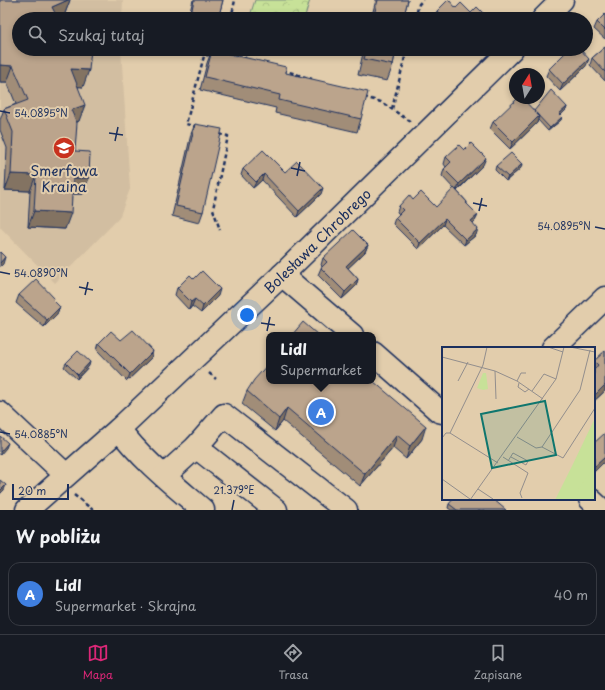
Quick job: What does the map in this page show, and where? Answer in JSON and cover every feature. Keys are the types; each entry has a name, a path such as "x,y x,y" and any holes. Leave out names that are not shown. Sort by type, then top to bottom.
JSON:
{"street":[{"path":"550,12 562,0"},
{"name":"Bolesława Chrobrego","path":"27,510 119,429 282,275 505,56"},
{"path":"282,275 348,332"},
{"path":"554,347 605,298"},
{"path":"376,356 439,411 442,412"},
{"path":"0,413 66,476"},
{"path":"164,476 196,447 224,415 346,510"},
{"path":"119,429 164,476 203,510"},
{"path":"196,447 276,510"},
{"path":"591,500 602,510"}],"path":[{"path":"232,12 235,0"},
{"path":"417,12 419,4 423,0"},
{"path":"200,128 186,124 204,56"},
{"path":"241,56 253,60"},
{"path":"392,109 405,56"},
{"path":"283,70 313,80"},
{"path":"361,96 381,102 418,127 425,135"},
{"path":"214,132 228,136 213,209 220,230"}],"shaded area":[{"name":"Smerfowa Kraina","path":"0,0 123,0 122,12 12,12 12,56 121,56 130,189 119,218 55,283 0,227"}],"green space":[{"path":"255,0 310,0 306,12 251,12"}],"building":[{"path":"0,0 68,0 52,7 54,12 12,12 12,56 90,56 89,70 71,69 85,105 71,110 77,123 75,151 90,152 89,178 73,178 71,213 34,211 36,175 11,174 13,132 4,109 28,100 13,66 0,65"},
{"path":"194,0 223,0 220,12 191,12"},
{"path":"378,0 408,0 405,12 375,12"},
{"path":"449,0 456,8 461,3 470,12 438,12 437,11"},
{"path":"477,7 482,12 472,12"},
{"path":"605,14 605,30 597,22"},
{"path":"605,47 605,72 592,58"},
{"path":"210,56 238,56 286,67 286,73 368,92 361,119 279,100 280,95 205,77"},
{"path":"365,56 395,56 393,65 364,59"},
{"path":"562,56 586,56 589,59 563,84 549,69"},
{"path":"551,90 567,107 559,114 562,117 550,128 534,111 540,104 545,104 545,97"},
{"path":"512,104 528,104 539,116 513,142 493,122"},
{"path":"195,124 222,129 203,212 176,206"},
{"path":"471,143 486,158 459,184 444,169 451,162 446,157 459,145 464,150"},
{"path":"263,150 285,172 297,161 323,188 299,211 264,174 256,182 243,169"},
{"path":"511,153 522,164 508,177 496,166"},
{"path":"454,188 478,215 471,221 478,229 466,240 445,219 420,243 395,218 403,210 399,206 409,195 413,200 421,192 436,207"},
{"path":"353,230 368,245 346,266 358,279 345,292 321,268 327,262 323,258"},
{"path":"0,252 5,257 0,263"},
{"path":"202,271 220,289 203,306 195,299 191,302 177,288 190,275 194,279"},
{"path":"36,279 54,298 53,300 60,307 47,320 19,295"},
{"path":"303,322 315,332 295,332"},
{"path":"133,330 153,351 130,374 99,343 111,331 121,340"},
{"path":"78,351 90,362 78,375 66,363"},
{"path":"605,351 605,385 595,395 595,369 598,365 595,360"},
{"path":"266,366 266,384 376,384 426,426 410,446 397,435 365,474 287,408 279,419 247,391"},
{"path":"605,433 605,457 595,466 595,442"},
{"path":"0,436 8,443 0,452"},
{"path":"0,480 6,485 0,491"},
{"path":"452,500 494,500 506,510 457,510 449,504"}],"place":[{"name":"Smerfowa Kraina","path":"64,148"},
{"name":"Lidl","path":"321,412"}]}
